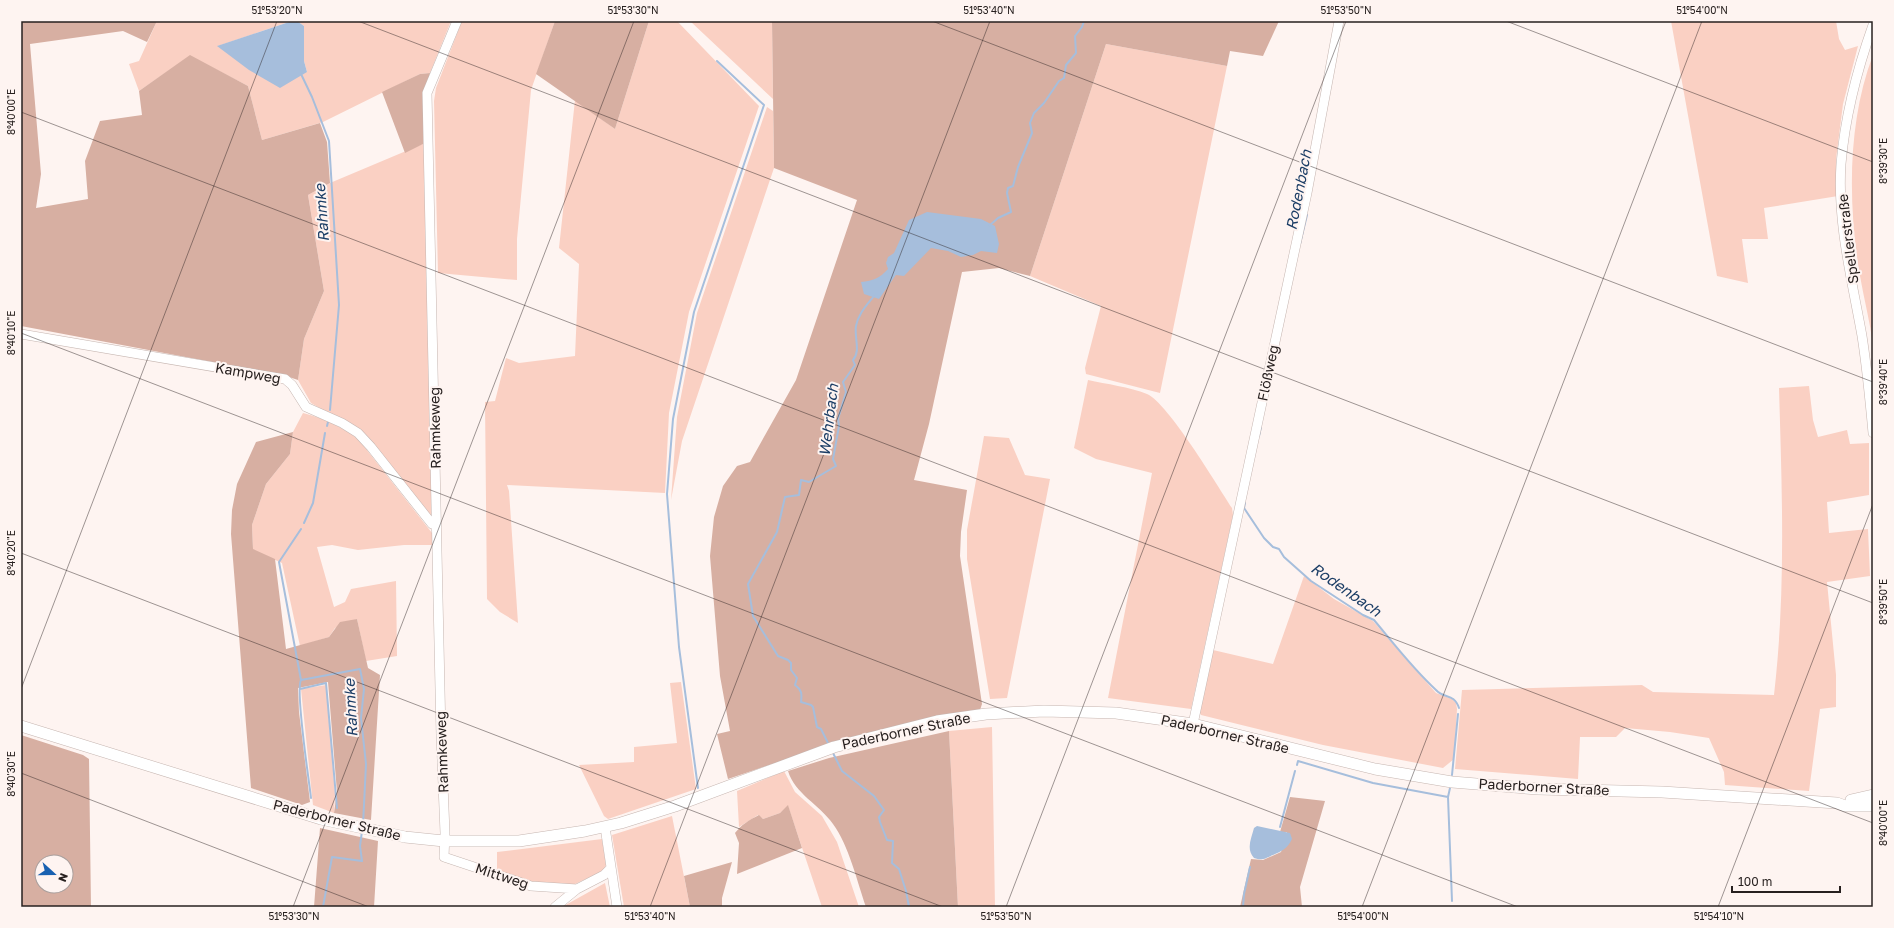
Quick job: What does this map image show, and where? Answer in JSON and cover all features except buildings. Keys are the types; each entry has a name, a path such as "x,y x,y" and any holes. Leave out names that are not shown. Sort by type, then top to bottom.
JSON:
{"main road":[{"name":"Paderborner Straße","path":"21,726 320,819 405,837 444,841 519,840 564,835 604,827 681,804 834,746 937,721 1006,713 1044,711 1100,712 1156,718 1193,724 1375,769 1452,782 1523,788 1662,792 1837,803 1873,795"},
{"name":"Paderborner Straße","path":"1837,803 1845,806 1873,806"}],"street":[{"name":"Rahmkeweg","path":"444,841 427,93 457,21"},
{"name":"Flößweg","path":"1193,724 1307,193 1339,21"},
{"name":"Spellerstraße","path":"1873,25 1862,55 1849,106 1841,165 1842,219 1868,351 1873,432"},
{"name":"Kampweg","path":"21,334 285,379 292,385 306,407 342,423 358,433 371,447 432,524 438,525"},
{"path":"604,827 617,907"},
{"name":"Mittweg","path":"444,841 444,857 531,886 577,889"},
{"path":"555,907 577,889 604,875 610,869"}],"shaded area":[{"path":"21,21 157,21 147,42 123,31 30,44 41,174 36,208 88,199 85,161 100,121 142,115 139,91 190,55 248,86 262,140 320,123 327,142 330,183 308,195 324,291 304,339 298,380 286,376 21,326"},
{"path":"157,21 292,21 218,46 307,72 304,61 304,26 297,21 451,21 430,73 420,74 323,122 262,140 248,86 190,56 139,91 129,64 139,61"},
{"path":"462,21 555,21 531,90 517,239 517,280 438,273 434,101 436,88"},
{"path":"555,21 649,21 615,129 536,74"},
{"path":"649,21 677,21 759,106 689,312 669,413 665,493 507,485 509,491 518,623 500,612 487,599 485,402 495,401 506,358 519,363 575,356 579,264 559,248 575,100 615,129"},
{"path":"690,21 772,21 773,99"},
{"path":"772,21 1279,21 1263,56 1230,51 1227,66 1106,44 1030,276 999,268 962,272 929,424 914,480 967,490 961,532 960,556 982,704 980,710 823,747 728,779 717,734 730,731 720,676 710,556 714,517 723,486 737,466 750,462 796,380 857,200 774,168"},
{"path":"1671,21 1836,21 1839,39 1845,50 1858,46 1843,104 1836,159 1838,196 1764,208 1768,239 1742,239 1748,283 1717,276"},
{"path":"1106,44 1227,66 1160,393 1086,374 1085,368 1101,306 1030,276"},
{"path":"1873,55 1873,345 1856,249 1853,222 1852,165 1858,108 1864,81"},
{"path":"430,73 425,93 425,143 405,153 382,92 420,74"},
{"path":"767,107 773,111 774,168 682,441 671,500 677,417 697,313"},
{"path":"425,143 433,516 429,517 360,431 311,403 298,380 304,339 324,291 308,195 330,183"},
{"path":"1088,380 1147,394 1156,401 1167,412 1192,446 1232,508 1233,515 1191,709 1108,698 1152,473 1096,459 1074,448"},
{"path":"1809,386 1813,420 1818,437 1847,430 1850,444 1869,443 1869,495 1827,502 1829,533 1868,529 1870,576 1827,582 1836,675 1836,707 1820,709 1809,791 1725,785 1724,772 1709,738 1670,732 1625,728 1616,737 1580,737 1578,779 1455,769 1462,690 1642,685 1653,692 1774,695 1778,656 1782,580 1782,503 1779,388"},
{"path":"303,413 332,424 359,440 432,533 434,545 404,545 358,550 332,545 317,547 334,607 345,602 351,589 396,581 397,656 366,661 357,619 335,628 329,637 300,646 282,563 253,550 252,525 266,484 290,454 293,432"},
{"path":"293,432 290,454 266,484 252,525 253,549 275,559 286,649 329,637 340,622 357,619 368,668 380,675 371,820 334,813 337,792 328,682 298,688 299,712 310,802 302,805 251,788 231,534 232,510 237,484 256,442"},
{"path":"984,436 1009,438 1025,475 1050,479 1007,698 990,699 967,559 967,530"},
{"path":"1304,576 1334,599 1373,621 1436,693 1452,699 1456,703 1457,709 1454,759 1443,768 1323,745 1201,715 1199,711 1213,650 1273,664"},
{"path":"681,682 696,789 608,819 604,816 579,765 634,762 634,747 677,743 670,683"},
{"path":"326,685 335,794 334,813 313,805 301,689"},
{"path":"992,727 995,907 958,907 949,731"},
{"path":"949,731 958,907 866,907 848,853 839,833 827,817 796,786 788,771 829,758"},
{"path":"21,735 83,755 89,759 91,907 21,907"},
{"path":"784,771 795,792 822,816 837,842 859,907 822,907 788,806 780,813 763,819 758,815 739,827 737,791"},
{"path":"1290,797 1325,801 1300,887 1302,907 1240,907 1251,859 1263,860 1281,852 1287,832 1280,832"},
{"path":"788,805 802,848 737,874 739,843 735,833 743,825 755,817 759,815 763,819 780,813"},
{"path":"672,816 690,907 624,907 612,835"},
{"path":"320,828 378,841 374,907 314,907"},
{"path":"602,839 606,865 603,871 575,884 533,884 497,872 497,852"},
{"path":"732,862 722,898 722,907 690,907 684,876"},
{"path":"605,883 610,907 562,907"}],"water":[{"path":"292,21 297,21 304,26 304,61 307,72 280,88 249,70 217,46"},
{"path":"927,212 981,219 995,226 999,244 997,253 981,251 973,255 961,257 948,251 931,248 904,276 896,275 879,299 864,294 861,282 876,278 888,269 886,263 888,257 894,253 909,220"},
{"path":"1257,826 1290,833 1292,839 1284,849 1279,852 1264,859 1254,858 1250,851 1250,844 1254,828"}],"waterway":[{"name":"Wehrbach","path":"989,226 998,218 1011,212 1007,193 1008,188 1013,186 1018,167 1032,133 1030,123 1034,113 1044,103 1059,81 1064,78 1066,65 1076,53 1075,36 1082,27 1084,21"},
{"path":"698,788 679,647 667,494 673,419 694,312 764,105 717,61"},
{"name":"Rahmke","path":"301,74 312,97 329,141 339,305 330,410"},
{"name":"Rodenbach","path":"1300,244 1307,215"},
{"name":"Wehrbach","path":"829,745 821,729 817,727 813,707 801,702 801,692 795,685 797,678 791,670 791,663 788,660 778,656 753,616 748,584 777,532 785,497 799,495 801,480 809,482 836,466 833,459 839,426 838,419 846,392 843,382 855,365 853,360 857,352 857,322 863,310 874,296"},
{"name":"Rahmke","path":"327,426 328,422"},
{"name":"Rodenbach","path":"1259,436 1261,427"},
{"name":"Rahmke","path":"304,523 313,503 325,433"},
{"name":"Rodenbach","path":"1245,503 1244,508 1264,538 1273,547 1279,549 1284,557 1311,581 1363,615 1374,620 1419,674 1439,693 1452,698 1457,703 1459,708"},
{"name":"Rahmke","path":"301,529 279,562 301,680 360,669 364,689 361,718 366,764 363,825"},
{"path":"301,680 301,717 311,798"},
{"name":"Rahmke","path":"300,689 326,683 337,808"},
{"name":"Rodenbach","path":"1452,775 1458,714"},
{"name":"Wehrbach","path":"832,751 842,771 874,796 884,810 879,817 880,822 887,840 893,841 892,863 899,869 909,907"},
{"name":"Rodenbach","path":"1297,765 1298,761 1373,783 1448,797"},
{"name":"Rodenbach","path":"1280,827 1295,771"},
{"name":"Rodenbach","path":"1450,788 1448,797 1452,901"},
{"name":"Rahmke","path":"323,907 332,857 362,861 360,846 362,831"},
{"name":"Rodenbach","path":"1243,907 1244,894 1250,867"}]}
